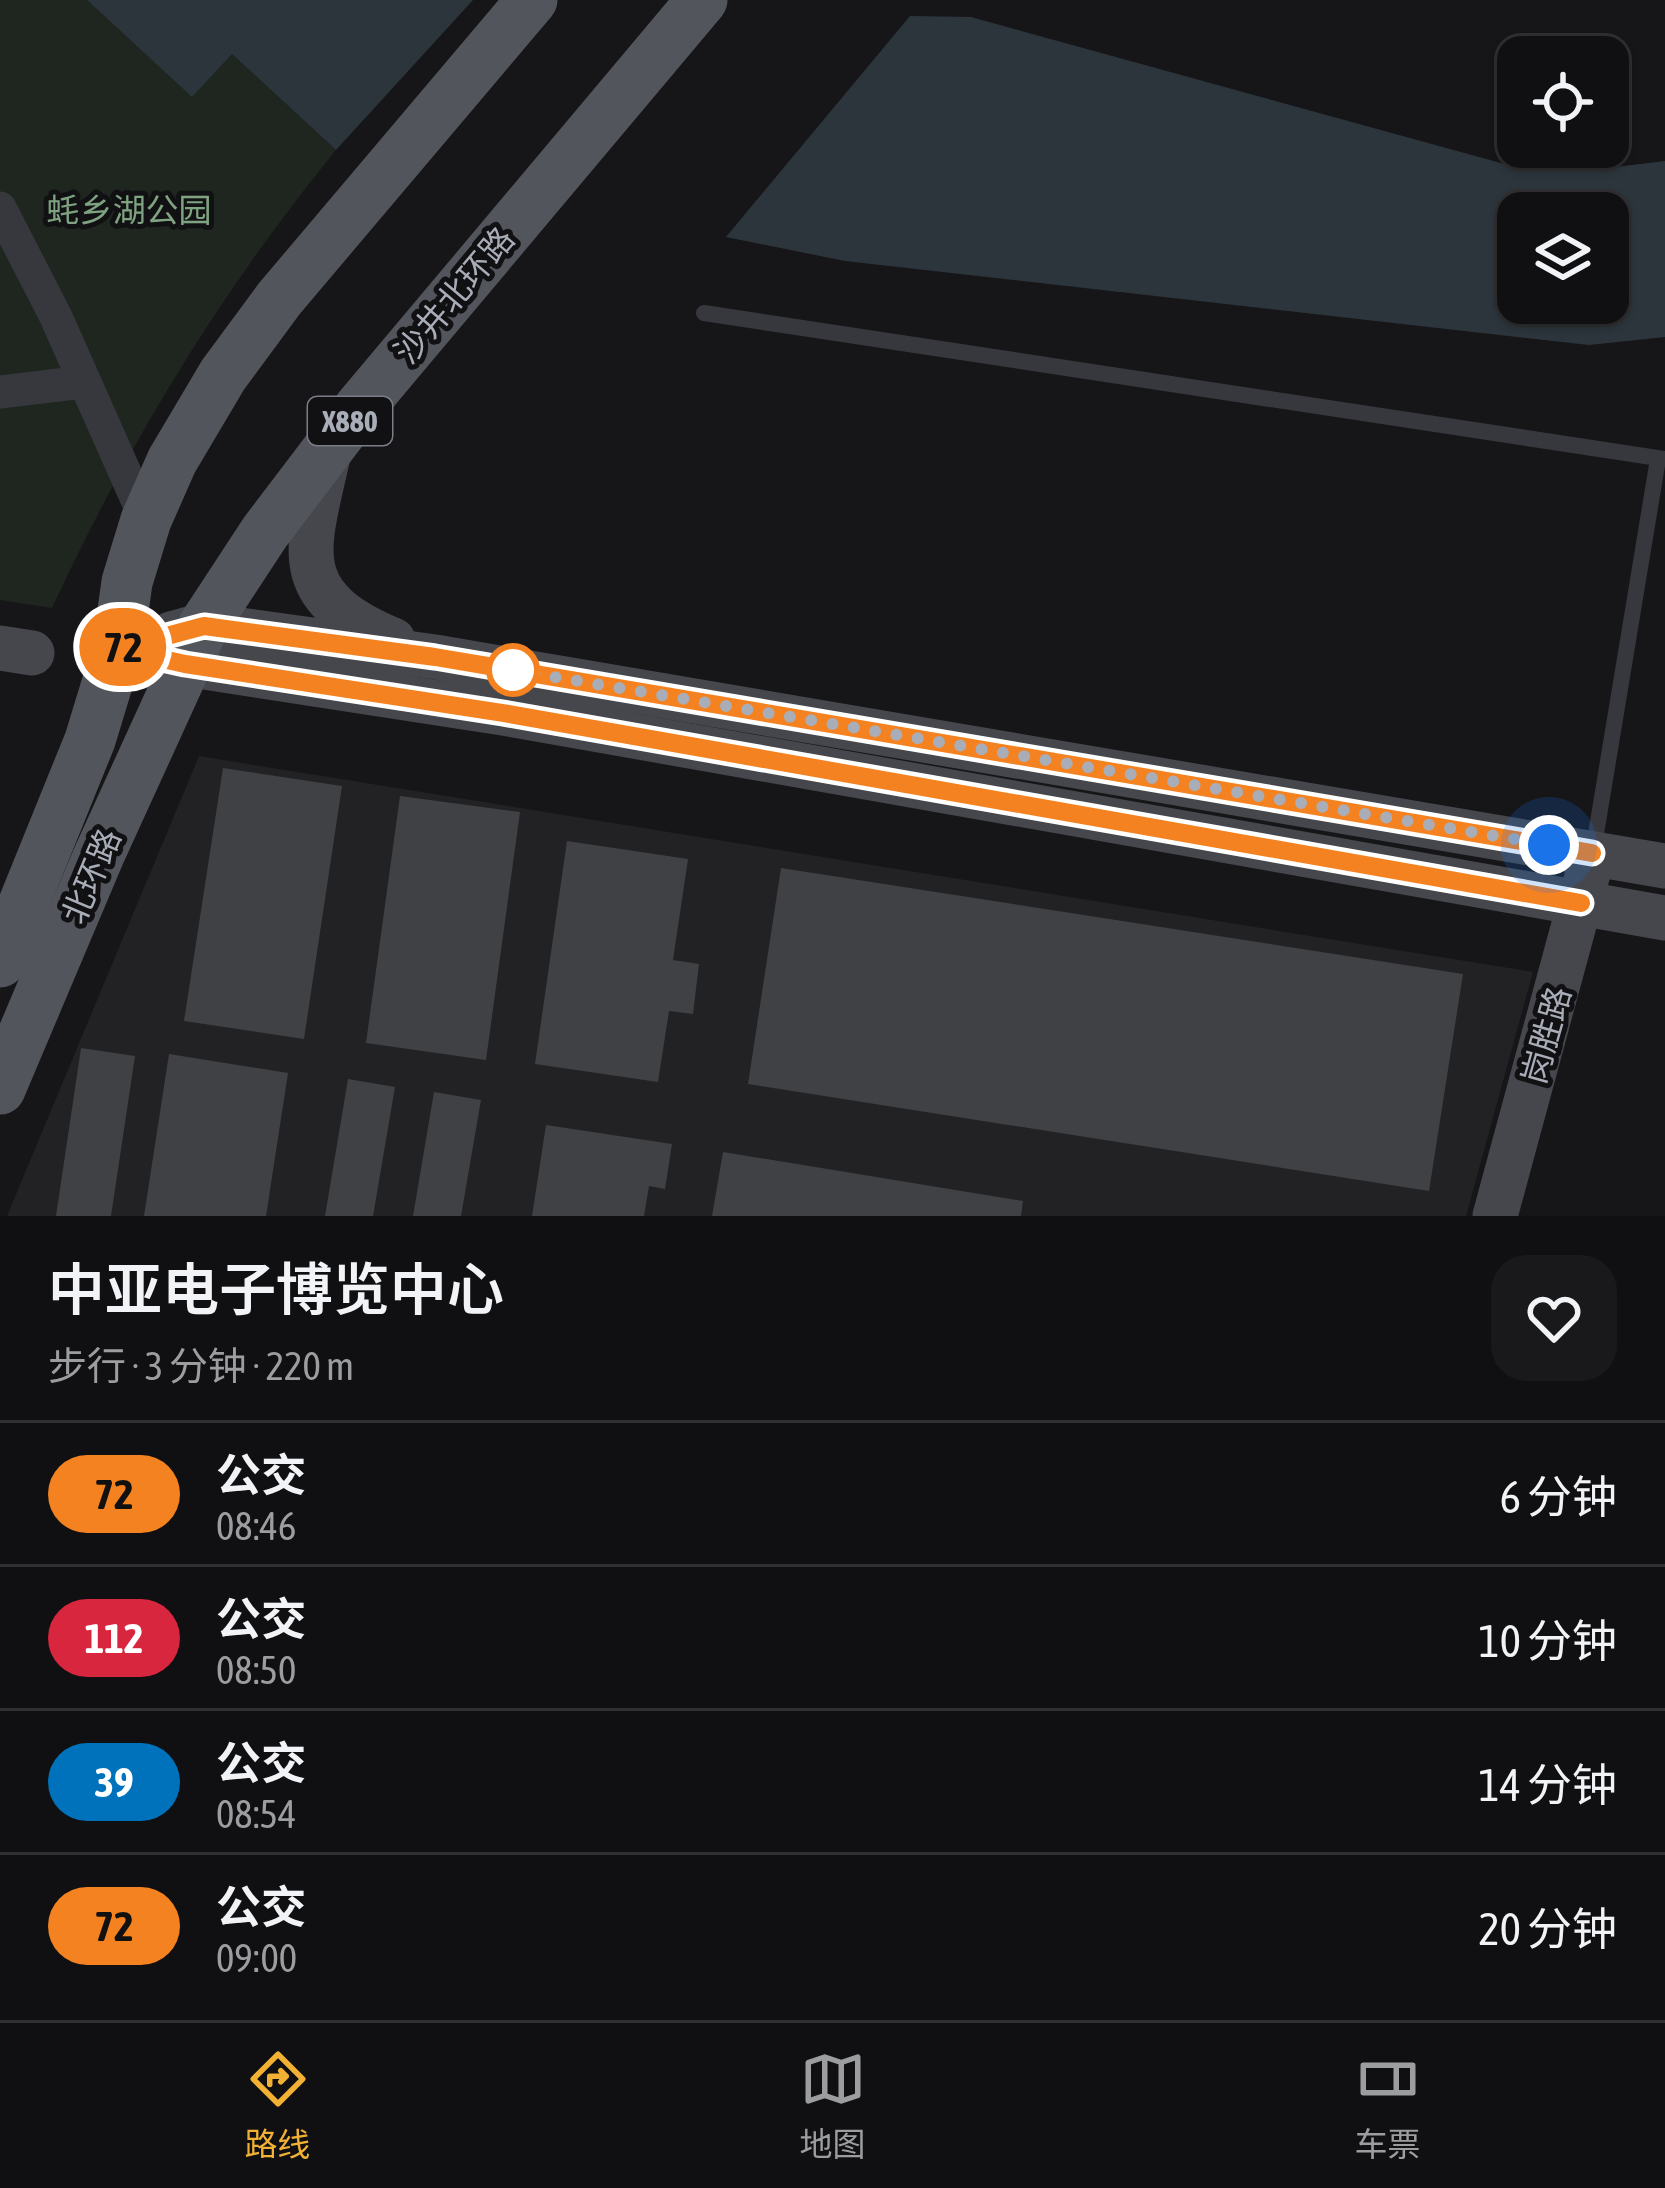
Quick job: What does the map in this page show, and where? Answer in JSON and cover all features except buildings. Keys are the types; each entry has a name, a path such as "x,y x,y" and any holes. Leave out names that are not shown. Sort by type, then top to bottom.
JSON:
{"main road":[{"path":"118,649 127,581 146,520 172,461 223,375 279,299 532,0"},
{"name":"沙井北环路","path":"195,645 265,532 330,446 702,0"},
{"name":"北环路","path":"0,1089 195,645"},
{"name":"北环路","path":"0,962 90,740 118,649"}],"street":[{"path":"0,208 56,317 146,520"},
{"path":"0,392 83,382"},
{"path":"330,446 313,529 311,568 327,602 354,624 435,657"},
{"path":"118,649 195,645 435,657 1665,866"},
{"path":"195,645 503,713 1665,918"},
{"name":"岗胜路","path":"1495,1216 1592,853"}],"lane":[{"path":"704,313 1662,459 1592,853"}],"shaded area":[{"path":"87,0 473,0 336,150 232,54 192,97"},
{"path":"910,16 971,17 1497,162 1497,168 1582,171 1665,161 1665,337 1589,345 845,261 726,237"},
{"path":"199,756 1533,972 1466,1216 7,1216"}],"green space":[{"name":"蚝乡湖公园","path":"0,0 87,0 192,96 232,54 336,150 254,258 180,370 113,486 52,608 0,600"}],"bus line":[{"name":"72","path":"1581,903 118,649 204,626 435,657 1592,853"}],"route":[{"path":"513,670 1549,845"}]}
